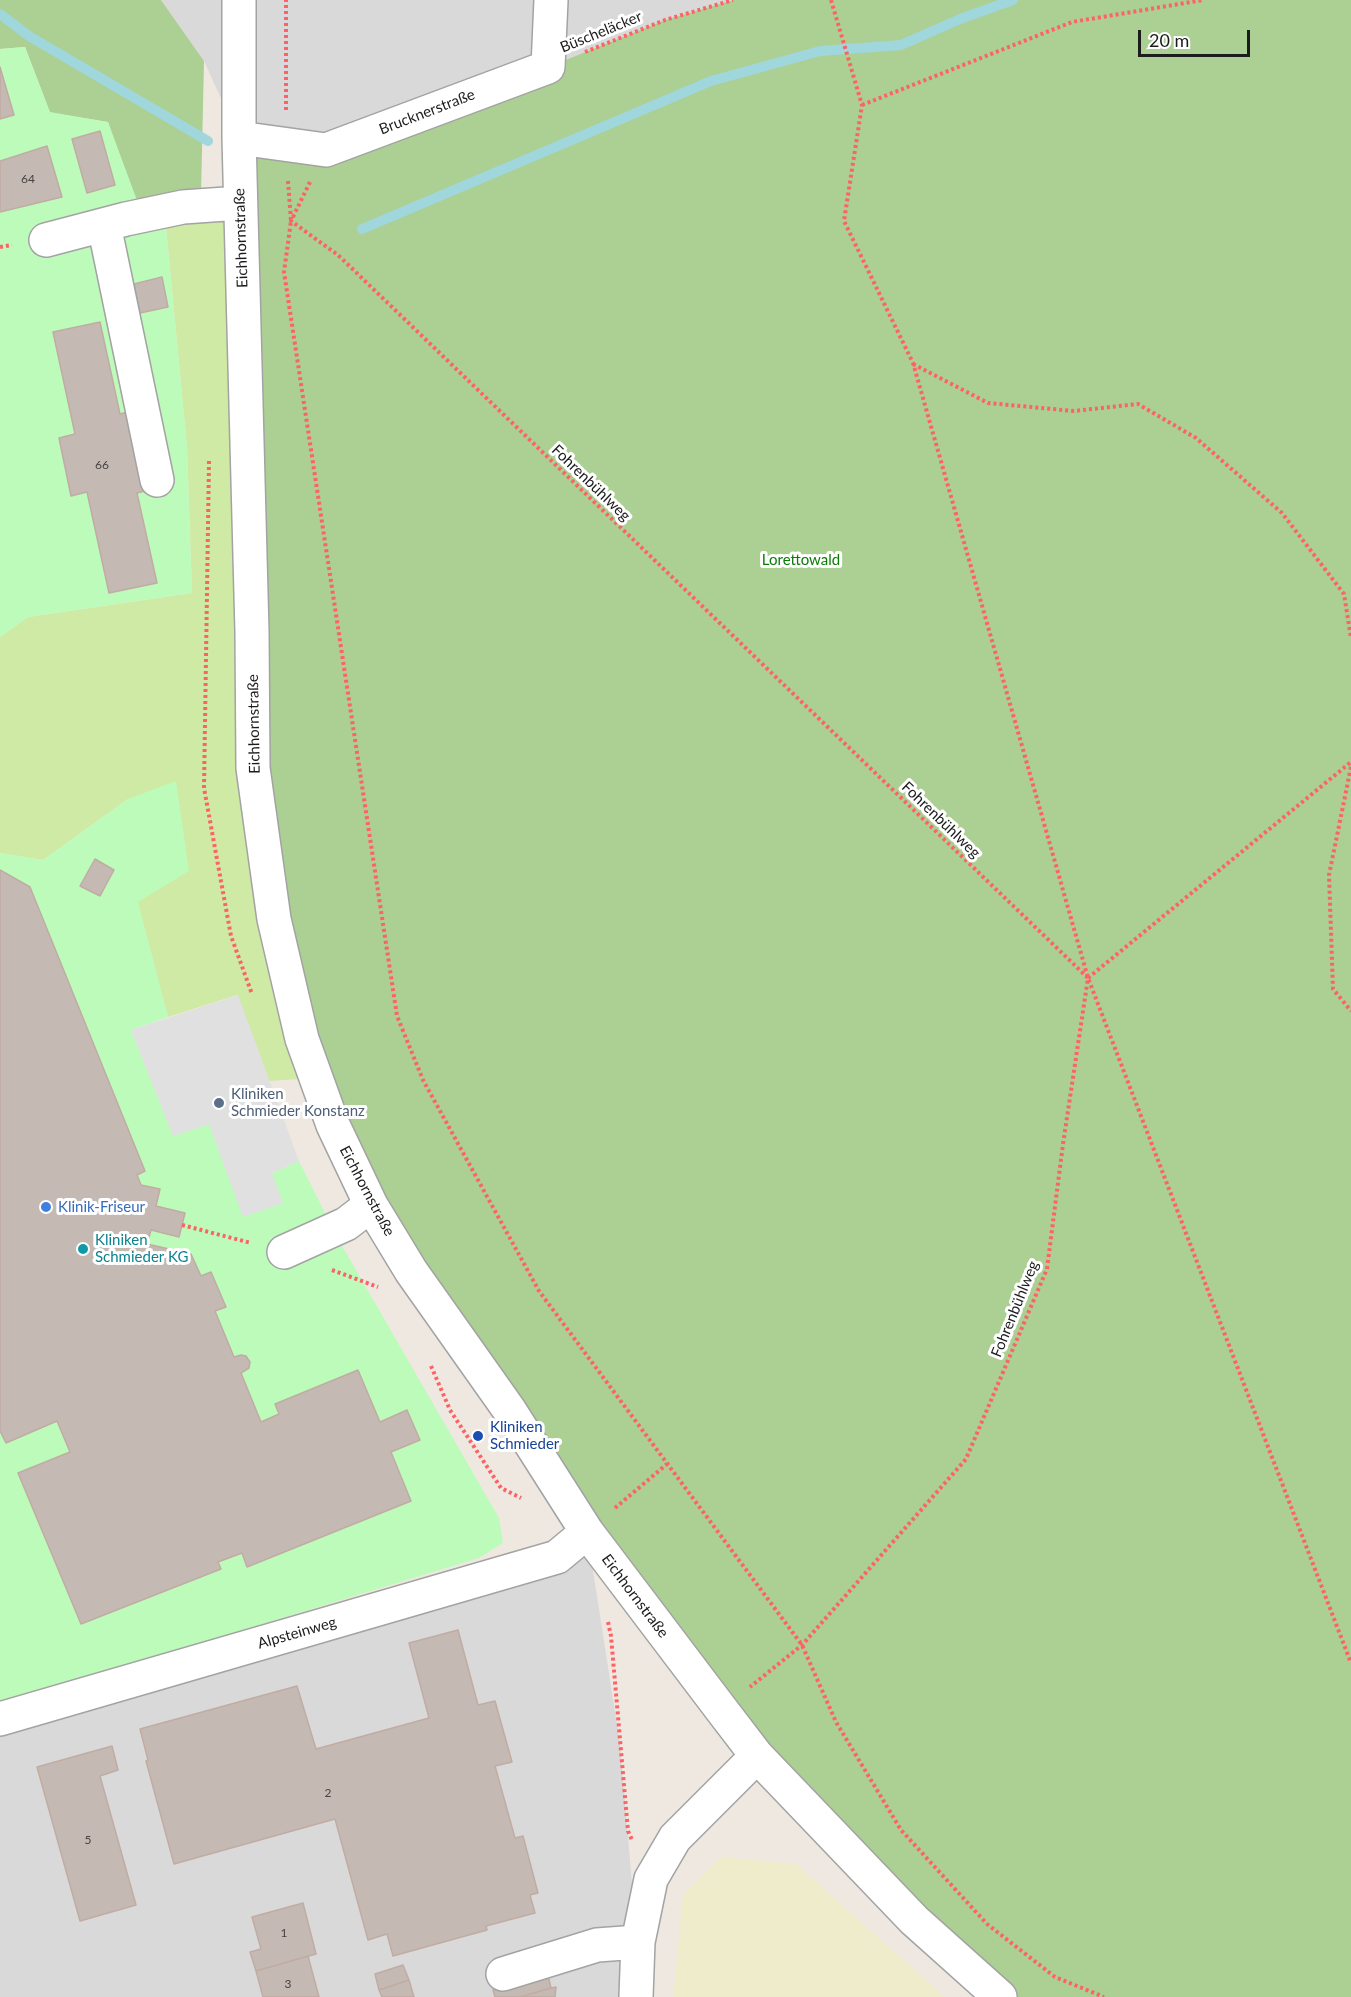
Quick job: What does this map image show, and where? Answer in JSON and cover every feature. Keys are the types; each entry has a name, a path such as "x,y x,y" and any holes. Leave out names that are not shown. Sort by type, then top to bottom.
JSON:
{"street":[{"name":"Eichhornstraße","path":"239,0 240,203 254,780 274,919 302,1039 333,1125 371,1205 411,1271 510,1411 587,1532 721,1709 757,1756 914,1920 1000,1997"},
{"path":"548,67 551,0"},
{"name":"Brucknerstraße","path":"239,138 326,150 548,67"},
{"path":"46,240 183,207 240,203"},
{"path":"104,225 157,480"},
{"path":"284,1252 346,1224 371,1205"},
{"name":"Alpsteinweg","path":"0,1719 556,1557 587,1532"},
{"path":"636,1997 638,1942 651,1879 675,1838 757,1756"},
{"path":"503,1974 597,1945 638,1942"}],"path":[{"path":"286,0 285,145 291,221 284,272 397,1016 423,1080 539,1291 802,1645 836,1722 901,1830 987,1924 1055,1977 1104,1997"},
{"name":"Büscheläcker","path":"548,67 665,20 733,0"},
{"path":"831,0 862,105 844,221 913,363 1088,978 1351,1663"},
{"path":"862,105 1072,22 1203,0"},
{"path":"291,221 326,150"},
{"name":"Fohrenbühlweg","path":"291,221 347,264 1088,978 1047,1269 966,1459 802,1645 721,1709"},
{"path":"913,363 988,403 1074,411 1138,404 1196,438 1282,513 1344,594 1351,638"},
{"path":"1088,978 1351,764"},
{"path":"1351,764 1329,874 1333,989 1351,1011"},
{"path":"182,1225 284,1252 379,1287"},
{"path":"587,1532 667,1464"},
{"path":"606,1613 611,1636 628,1831 651,1879"}],"shaded area":[{"path":"161,0 733,0 665,20 548,67 326,150 239,138 204,61"},
{"name":"Kliniken Schmieder Konstanz","path":"238,995 299,1161 272,1173 283,1203 243,1217 209,1124 173,1136 131,1030"},
{"path":"587,1532 620,1744 637,1942 636,1997 0,1997 0,1719"},
{"path":"721,1857 796,1864 945,1997 673,1997 683,1894"}],"green space":[{"path":"0,0 161,0 204,61 201,195 135,204 108,122 50,113 25,47 0,49"},
{"name":"Lorettowald","path":"733,0 1351,0 1351,1997 1000,1997 757,1756 371,1205 274,919 239,138 285,145 548,67 665,20"},
{"path":"25,47 50,112 108,122 138,203 166,227 187,447 192,593 28,617 0,637 0,49"},
{"path":"240,214 316,1078 269,1081 237,995 168,1017 137,902 128,799 43,860 0,853 0,637 28,617 192,593 187,447 166,227"},
{"path":"176,781 189,871 138,902 168,1017 131,1030 173,1135 209,1124 272,1173 299,1161 337,1237 499,1518 503,1543 479,1558 0,1704 0,853 43,860 128,799"}],"building":[{"path":"0,67 14,115 0,119"},
{"path":"100,131 115,185 87,193 72,139"},
{"path":"47,146 62,197 0,212 0,161"},
{"path":"162,277 168,307 140,313 134,284"},
{"path":"100,322 120,414 128,412 145,491 137,493 157,583 109,593 87,492 71,496 59,438 75,434 53,332"},
{"path":"95,859 114,870 100,896 80,886"},
{"name":"Kliniken Schmieder KG","path":"0,870 30,887 145,1171 137,1175 141,1185 160,1189 156,1206 185,1213 179,1237 151,1230 147,1244 191,1254 201,1276 211,1272 226,1307 215,1311 234,1357 246,1356 250,1362 249,1368 241,1373 261,1422 279,1414 275,1404 358,1370 380,1422 407,1410 420,1440 391,1452 411,1501 247,1567 242,1553 218,1562 221,1569 81,1624 18,1473 70,1452 57,1421 6,1443 0,1431"},
{"path":"458,1630 478,1705 495,1701 512,1762 495,1766 515,1838 523,1836 538,1893 530,1895 535,1913 486,1926 487,1930 393,1956 387,1934 368,1940 335,1819 174,1864 146,1761 148,1760 140,1729 297,1686 316,1749 429,1718 409,1643"},
{"path":"112,1746 118,1770 100,1776 136,1905 80,1921 37,1767"},
{"path":"303,1903 316,1954 256,1971 250,1952 261,1949 252,1917"},
{"path":"308,1956 319,1997 263,1997 256,1971"},
{"path":"403,1965 409,1980 379,1990 375,1974"},
{"path":"548,1975 551,1988 520,1997 495,1997 493,1990"},
{"path":"409,1980 414,1997 382,1997 379,1990"},
{"path":"556,1987 555,1997 520,1997 551,1988"}],"waterway":[{"path":"362,229 711,81 820,51 901,45 960,19 1013,0"},
{"path":"0,14 29,36 208,141"}],"place":[{"name":"Kliniken Schmieder Konstanz","path":"219,1103"},
{"name":"Klinik-Friseur","path":"46,1207"},
{"name":"Kliniken Schmieder KG","path":"83,1249"},
{"name":"Kliniken Schmieder","path":"478,1436"}]}
